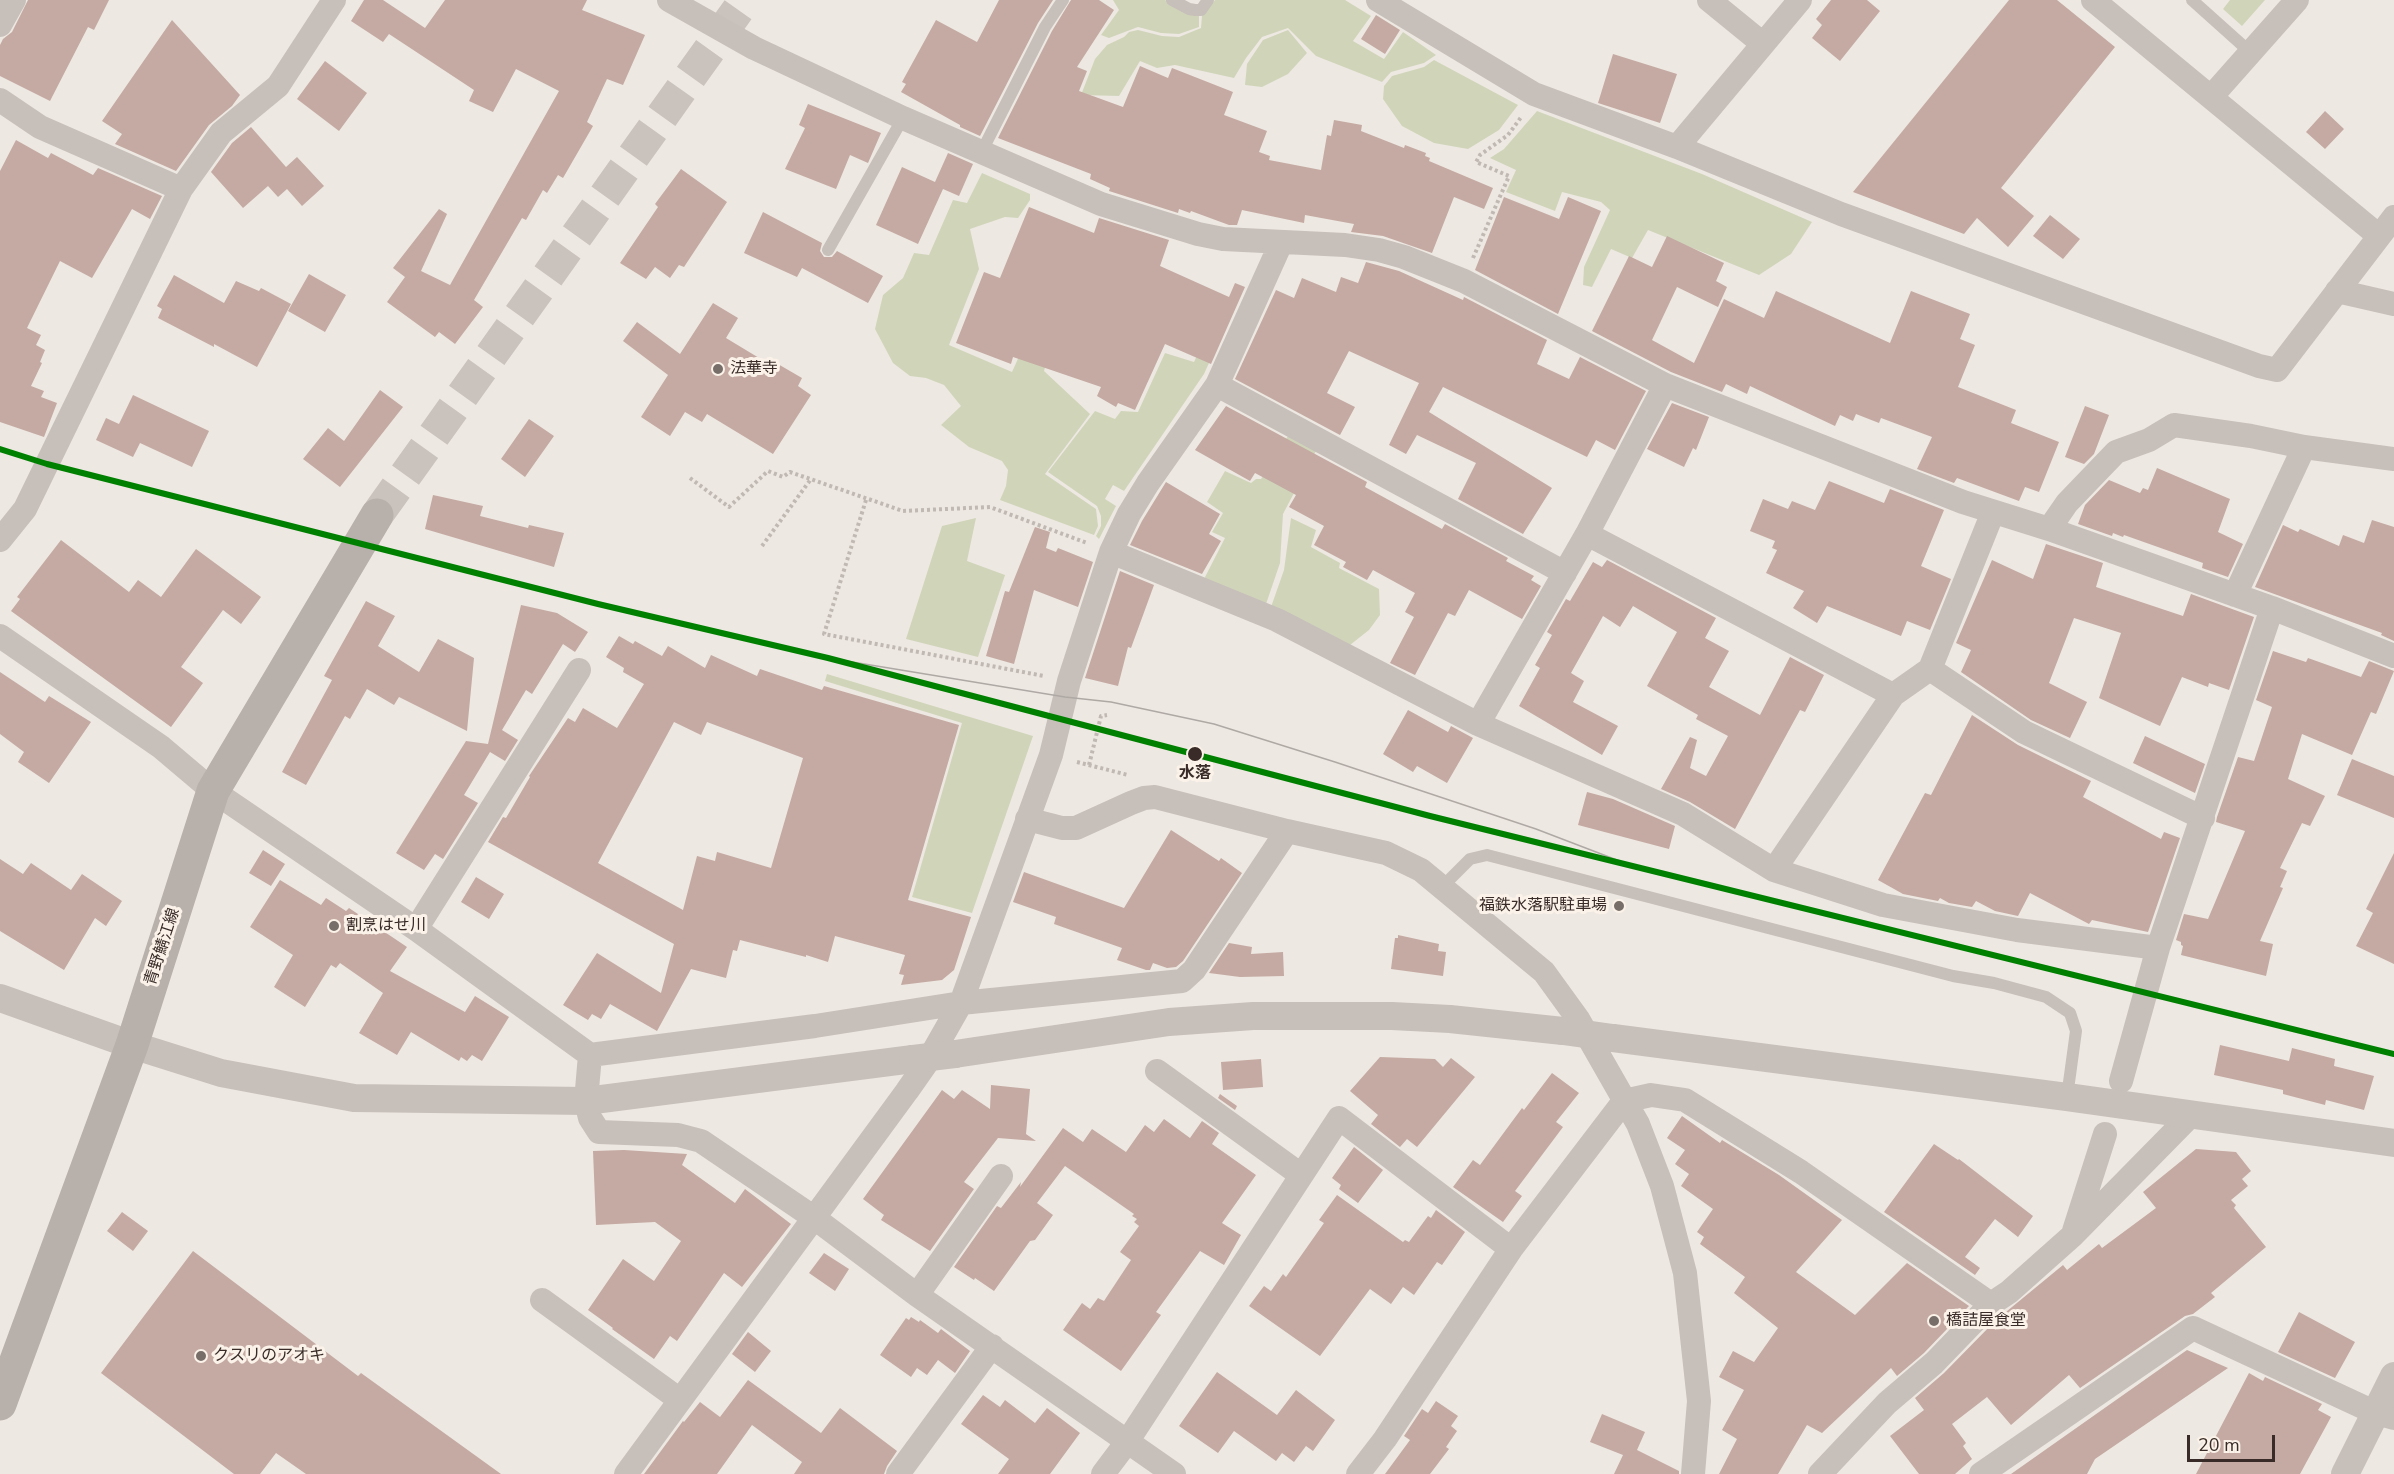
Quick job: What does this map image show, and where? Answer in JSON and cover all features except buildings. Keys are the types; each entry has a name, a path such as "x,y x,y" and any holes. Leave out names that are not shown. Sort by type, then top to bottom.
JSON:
{"main road":[{"name":"青野鯖江線","path":"0,1404 7,1367 132,1046 213,790 377,515"}],"street":[{"path":"0,25 14,0"},
{"path":"0,540 25,509 181,189 221,133 278,86 334,0"},
{"path":"669,0 754,48 903,118 1101,204 1175,228 1223,239 1345,245 1379,250 1467,272 1665,385 1963,502 2049,529 2272,608 2394,656"},
{"path":"1378,0 1530,102 1677,147 1841,214 2259,366 2277,370 2394,217"},
{"path":"1709,0 1763,44"},
{"path":"1677,147 1800,0"},
{"path":"2093,0 2379,236"},
{"path":"2211,97 2296,0"},
{"path":"0,100 40,127 181,189"},
{"path":"626,1474 928,1061 961,1003 1051,755 1069,681 1111,552 1129,514 1148,483 1216,385 1281,243"},
{"path":"2337,291 2394,304"},
{"path":"1216,385 1565,573"},
{"path":"1478,724 1587,534 1665,385"},
{"path":"2049,529 2067,503 2116,452 2149,440 2174,425 2251,436 2304,447 2394,459"},
{"path":"2235,595 2304,447"},
{"path":"1774,870 1893,695 1929,669 1994,512"},
{"path":"1587,534 1893,695"},
{"path":"1111,552 1277,620 1478,724 1683,814 1774,870 1883,905 2017,930 2158,948"},
{"path":"2121,1081 2158,948 2272,608"},
{"path":"0,636 161,747 213,790 416,929 590,1055 815,1026 961,1003 1182,981 1194,970 1287,831"},
{"path":"416,929 579,669"},
{"path":"1929,669 2024,732 2203,818"},
{"path":"1027,819 1062,828 1076,828 1131,803 1155,797 1393,856 1411,863 1544,972 1578,1019 1638,1124 1662,1186 1685,1273 1699,1401 1693,1474"},
{"path":"0,998 132,1046 221,1073 354,1098 586,1101 955,1054 1169,1022 1253,1017 1392,1016 1450,1019 1563,1031 2067,1097 2394,1143"},
{"path":"590,1055 586,1101 590,1118 599,1132 678,1135 701,1141 813,1217 917,1295 1174,1474"},
{"path":"1157,1071 1301,1175"},
{"path":"1358,1474 1385,1439 1511,1249 1624,1101 1651,1095 1685,1100 1801,1172 1990,1304"},
{"path":"1820,1474 1887,1403 1934,1363 1990,1304 2009,1292 2072,1236 2192,1114"},
{"path":"1103,1474 1127,1442 1338,1118 1511,1249"},
{"path":"2072,1236 2105,1134"},
{"path":"917,1295 1001,1176"},
{"path":"542,1300 680,1400"},
{"path":"1981,1474 2193,1328 2385,1415"},
{"path":"898,1474 992,1346"},
{"path":"2346,1474 2385,1415 2394,1376"}],"lane":[{"path":"982,152 1045,27 1063,0"},
{"path":"1172,0 1195,10 1201,10 1208,0"},
{"path":"2192,0 2250,52"},
{"path":"828,250 903,118"},
{"path":"1442,887 1470,859 1487,855 1953,976 1994,983 2046,997 2070,1013 2076,1031 2067,1097"}],"path":[{"path":"1467,272 1509,176 1476,162 1480,155 1508,135 1530,102"},
{"path":"690,478 729,507 768,471 783,477 790,472 903,511 990,507 1111,552"},
{"path":"762,546 811,479"},
{"path":"866,500 824,634 1069,681"},
{"path":"1089,765 1101,716 1107,715"},
{"path":"1051,755 1131,776"}],"green space":[{"path":"1113,0 1165,0 1186,12 1199,16 1199,27 1179,34 1161,33 1138,27 1109,38 1101,35 1119,10"},
{"path":"1215,0 1345,0 1371,16 1353,41 1384,59 1403,32 1436,55 1424,63 1391,72 1382,82 1316,56 1288,28 1262,37 1234,78 1175,65 1157,68 1140,61 1119,96 1081,95 1095,59 1107,45 1129,32 1138,30 1162,36 1179,37 1201,28 1202,15"},
{"path":"2230,0 2265,0 2242,26 2223,9"},
{"path":"1288,30 1307,53 1288,74 1262,87 1245,85 1247,64 1263,40"},
{"path":"1434,60 1518,105 1499,130 1468,149 1434,143 1402,126 1383,99 1384,86 1392,76 1424,67"},
{"path":"1537,111 1702,174 1812,222 1791,254 1759,275 1648,230 1632,258 1611,249 1592,287 1583,285 1584,267 1610,210 1601,202 1562,192 1555,211 1506,192 1516,170 1490,158 1504,149"},
{"path":"982,173 1030,194 1030,200 1018,218 1005,217 970,229 979,269 949,345 1012,372 1039,312 1064,301 1044,371 1090,414 1045,474 1096,509 1098,526 1094,535 1000,500 1006,486 1008,470 1002,461 969,447 941,425 961,406 944,385 926,378 910,376 893,363 875,329 883,295 903,278 914,253 929,255 953,200 967,203"},
{"path":"1206,336 1219,341 1204,374 1124,491 1113,485 1105,499 1116,506 1099,539 1096,536 1101,526 1101,516 1097,506 1048,472 1095,411 1115,419 1121,411 1138,412 1165,353 1194,362"},
{"path":"1288,436 1316,451 1283,514 1280,563 1265,607 1203,581 1225,538 1212,532 1223,513 1207,502 1225,471 1251,483 1256,479 1261,479"},
{"path":"976,518 967,561 1005,575 978,657 906,639 942,526"},
{"path":"1291,518 1316,530 1311,547 1340,563 1339,568 1379,589 1380,615 1369,630 1350,645 1271,607 1284,570"},
{"path":"827,674 1033,736 972,913 912,897 962,723 825,681"}],"tunnel":[{"path":"377,515 745,0"}],"tram line":[{"path":"828,658 1065,697 1111,702 1214,724 1536,829 1630,865"}],"transit line":[{"path":"0,449 47,464 598,604 828,658 1430,816 2394,1054"}],"place":[{"name":"法華寺","path":"718,369"},
{"name":"水落","path":"1195,754"},
{"name":"福鉄水落駅駐車場","path":"1619,906"},
{"name":"割烹はせ川","path":"334,926"},
{"name":"橋詰屋食堂","path":"1934,1321"},
{"name":"クスリのアオキ","path":"201,1356"}]}
